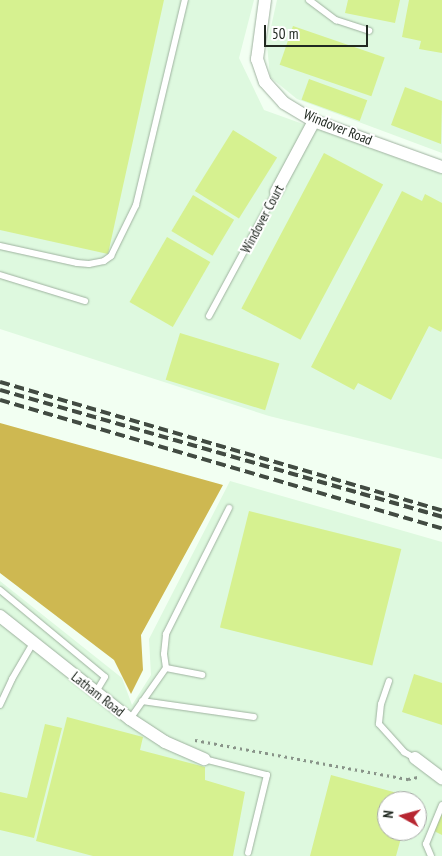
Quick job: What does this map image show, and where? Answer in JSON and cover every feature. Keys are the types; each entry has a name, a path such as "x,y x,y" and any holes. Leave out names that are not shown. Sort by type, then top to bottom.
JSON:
{"street":[{"name":"Windover Road","path":"265,0 257,59 265,82 284,104 314,121 442,167"},
{"name":"Windover Court","path":"276,192 314,121"},
{"name":"Latham Road","path":"0,616 130,719 164,742 204,759"},
{"path":"415,758 440,776"}],"lane":[{"path":"0,246 90,264 104,261 111,256 136,205 185,0"},
{"path":"309,0 336,20 369,31"},
{"name":"Windover Court","path":"209,316 276,192"},
{"path":"0,275 85,301"},
{"path":"130,719 166,668 164,654 166,634 229,508"},
{"path":"0,590 105,676 96,692"},
{"path":"0,706 12,679 33,643"},
{"path":"166,668 202,675"},
{"path":"389,681 381,704 379,724 404,752 415,758"},
{"path":"142,701 254,717"},
{"path":"204,759 267,775 248,853"},
{"path":"431,856 426,844 442,805"}],"path":[{"path":"188,738 408,779 440,776"}],"shaded area":[{"path":"0,0 254,0 239,58 264,110 442,174 442,459 269,416 0,329"},
{"path":"277,0 442,0 442,153 297,99 270,77 267,45"},
{"path":"0,423 223,485 141,635 143,670 131,694 114,660 0,573"},
{"path":"230,481 442,542 442,856 0,856 0,581 122,678 132,705 151,675 149,639"}],"building":[{"path":"0,0 164,0 108,254 0,230"},
{"path":"348,0 400,0 395,23 345,13"},
{"path":"409,0 442,0 442,53 419,49 421,41 402,37"},
{"path":"293,26 385,58 371,96 280,65"},
{"path":"309,79 367,100 360,121 301,100"},
{"path":"405,87 442,101 441,144 391,125"},
{"path":"233,130 277,158 239,219 195,191"},
{"path":"324,153 383,184 301,340 241,308"},
{"path":"402,191 422,201 425,194 442,203 442,329 441,332 429,326 391,400 358,383 354,390 311,367"},
{"path":"193,195 234,220 213,256 171,231"},
{"path":"167,237 210,262 173,327 130,302"},
{"path":"180,333 279,363 265,410 166,380"},
{"path":"249,511 401,549 372,665 220,627"},
{"path":"414,674 442,683 442,725 402,712"},
{"path":"67,717 143,737 140,750 205,767 205,780 245,792 233,856 93,856 36,841"},
{"path":"45,724 62,728 34,838 0,830 0,792 27,798"},
{"path":"331,775 390,791 377,791 377,841 400,841 396,856 310,856"},
{"path":"442,814 442,835 434,831"}],"railway":[{"path":"0,382 442,510"},
{"path":"0,390 442,517"},
{"path":"0,400 442,528"}]}
